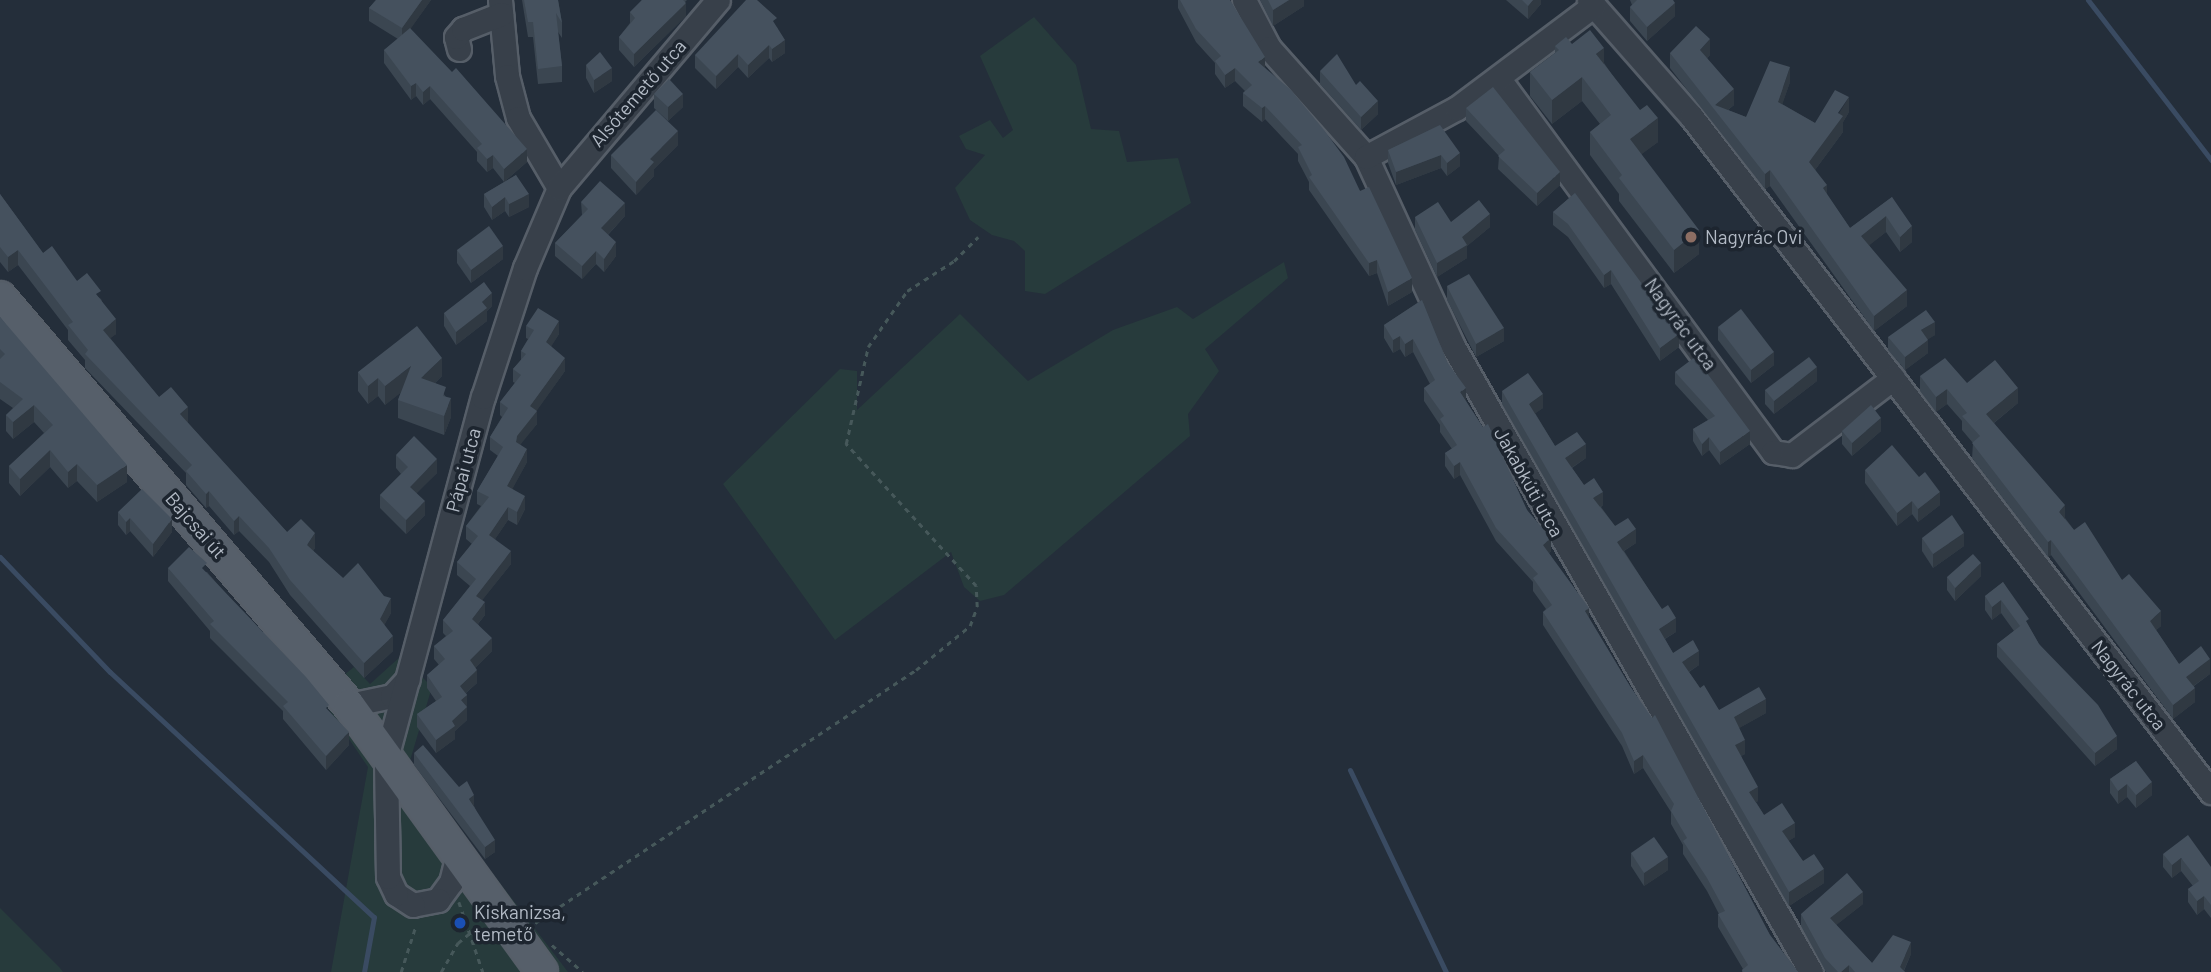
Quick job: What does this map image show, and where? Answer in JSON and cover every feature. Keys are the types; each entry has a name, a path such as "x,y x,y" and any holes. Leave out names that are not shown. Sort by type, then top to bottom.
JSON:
{"main road":[{"name":"Bajcsai út","path":"0,297 349,705 457,858 542,972"}],"street":[{"name":"Alsótemető utca","path":"559,188 718,0"},
{"name":"Jakabkúti utca","path":"1244,0 1275,55 1366,157 1454,348 1811,972"},
{"name":"Nagyrác utca","path":"1366,157 1413,135 1499,79 1591,3 1684,107 2211,792"},
{"path":"459,49 456,37 463,29 500,7 507,76 518,118 559,188"},
{"name":"Nagyrác utca","path":"1499,79 1773,452 1792,455 1893,378"},
{"name":"Pápai utca","path":"421,905 403,900 388,877 386,758 483,397 524,268 559,188"},
{"path":"349,705 392,696 410,676"},
{"path":"421,905 438,900 446,891 457,858"}],"path":[{"path":"533,925 916,670 970,626 977,607 975,586 846,444 868,347 907,291 954,261 978,237"},
{"path":"401,972 421,905"},
{"path":"467,922 483,972"},
{"path":"441,972 458,943 471,933"}],"green space":[{"path":"1034,17 1076,65 1091,129 1119,131 1127,162 1178,158 1191,203 1045,294 1025,291 1025,251 1014,241 992,235 970,220 955,188 985,155 966,149 959,136 990,120 1003,138 1013,130 980,56"},
{"path":"1284,262 1288,278 1205,349 1219,371 1188,414 1190,436 1004,595 980,601 964,587 951,552 835,640 723,484 840,369 857,371 857,410 960,314 1028,381 1113,330 1177,307 1193,319"},
{"path":"401,656 432,687 409,764 568,972 331,972 368,767 319,695 354,667 370,684"},
{"path":"0,908 60,968 63,972 0,972"}],"building":[{"path":"376,0 422,0 402,28 369,8"},
{"path":"524,0 558,0 562,23 556,13 562,66 538,69 533,22 528,22"},
{"path":"642,0 683,0 686,3 634,54 619,37 635,18 630,12"},
{"path":"746,0 757,0 777,18 773,21 785,40 772,49 769,45 748,65 738,54 716,76 695,55"},
{"path":"1180,0 1230,0 1265,57 1258,62 1291,90 1324,130 1344,157 1360,191 1369,187 1412,278 1388,292 1377,260 1369,263 1309,177 1312,175 1298,147 1302,145 1265,106 1262,108 1243,93 1252,85 1235,68 1225,75 1215,61 1221,56 1196,29"},
{"path":"1268,0 1289,0 1273,10"},
{"path":"1522,0 1533,0 1528,6"},
{"path":"1637,0 1673,0 1675,3 1647,27 1630,7"},
{"path":"1696,26 1710,39 1700,50 1734,89 1715,105 1746,117 1770,61 1790,67 1778,102 1815,123 1835,90 1849,97 1838,113 1843,116 1809,162 1827,185 1823,188 1850,228 1892,197 1912,226 1900,237 1886,216 1861,236 1907,290 1874,316 1770,170 1765,174 1670,53"},
{"path":"410,28 452,72 456,68 527,149 504,169 493,155 487,159 477,148 482,144 430,86 423,92 416,83 411,86 384,50"},
{"path":"1590,30 1604,48 1596,54 1640,110 1647,105 1658,118 1630,139 1699,230 1674,250 1619,178 1622,175 1590,132 1611,115 1582,77 1552,100 1530,72 1559,50 1555,46 1566,37 1572,44"},
{"path":"600,52 612,68 594,80 586,65"},
{"path":"1337,54 1356,85 1360,81 1378,101 1361,117 1320,71"},
{"path":"669,79 683,94 668,107 654,94"},
{"path":"1493,87 1560,172 1537,193 1498,156 1505,150 1466,108"},
{"path":"656,110 678,131 650,159 654,162 636,182 611,155"},
{"path":"1440,125 1460,153 1447,163 1441,155 1396,172 1388,150"},
{"path":"516,175 529,194 509,204 505,197 492,207 484,194"},
{"path":"600,181 625,203 601,228 616,242 604,259 596,251 582,266 555,243 588,209 581,202"},
{"path":"1575,193 1679,334 1660,348 1611,270 1604,275 1568,224 1553,212"},
{"path":"0,194 43,253 52,246 77,281 87,273 101,291 96,294 116,319 103,330 159,397 171,387 188,407 180,414 287,532 301,519 315,533 307,545 343,578 358,563 384,596 391,598 380,619 393,636 364,663 290,580 269,548 239,516 234,521 209,491 206,494 186,471 192,465 85,354 88,350 68,325 73,322 18,250 8,257 0,247"},
{"path":"1479,200 1490,214 1462,237 1467,245 1437,263 1415,217 1438,202 1451,222"},
{"path":"489,226 503,246 471,270 457,250"},
{"path":"1469,274 1504,328 1476,344 1447,286"},
{"path":"484,282 492,293 482,302 487,308 456,332 444,313"},
{"path":"1422,300 1447,362 1466,388 1460,392 1483,427 1488,424 1527,510 1551,538 1543,545 1589,608 1585,611 1630,686 1652,718 1655,715 1770,935 1798,972 1743,972 1748,965 1718,914 1725,911 1683,841 1687,838 1671,811 1674,804 1643,755 1634,761 1622,733 1543,612 1552,605 1533,578 1538,574 1496,528 1460,462 1454,466 1445,453 1457,445 1440,419 1444,416 1424,388 1435,380 1413,339 1405,344 1400,336 1393,340 1384,325"},
{"path":"538,308 559,321 546,342 565,358 530,406 537,411 517,436 516,442 527,449 507,486 525,496 517,512 508,507 489,535 511,551 476,596 485,602 472,619 492,638 470,660 477,670 460,686 467,695 461,700 467,707 452,721 455,726 436,740 417,714 442,697 427,675 445,659 434,646 453,631 443,620 476,579 457,562 478,536 466,526 489,497 477,491 503,447 490,437 508,408 500,402 521,375 513,369 526,354 521,351 534,330 526,326"},
{"path":"1741,309 1774,352 1751,370 1718,327"},
{"path":"1926,310 1935,322 1921,330 1928,340 1905,357 1888,337"},
{"path":"0,317 127,465 97,485 77,464 68,472 50,450 20,479 9,466 53,425 34,405 13,422 6,415 23,399 0,382 0,359 5,354 0,349"},
{"path":"417,326 442,358 421,378 446,387 443,396 451,398 444,416 398,400 411,366 385,386 378,378 368,386 358,372"},
{"path":"1695,357 1750,431 1720,452 1709,437 1702,444 1693,429 1715,416 1675,372"},
{"path":"1809,357 1817,367 1774,401 1765,390"},
{"path":"1945,358 1967,383 1995,360 2018,388 1986,414 2065,505 2059,512 2074,530 2085,522 2122,580 2129,574 2161,611 2150,621 2179,664 2201,646 2210,659 2186,677 2195,688 2173,705 2051,540 2048,542 1972,443 1980,436 1962,416 1967,413 1947,389 1936,397 1920,376"},
{"path":"1528,373 1543,394 1529,404 1555,446 1577,432 1586,444 1565,458 1584,485 1594,478 1603,492 1593,498 1615,526 1628,518 1636,529 1617,542 1662,609 1668,605 1676,618 1659,629 1673,653 1693,640 1699,651 1682,662 1700,688 1704,685 1719,710 1759,687 1766,699 1734,717 1745,740 1735,745 1758,787 1749,792 1764,815 1782,803 1795,823 1782,831 1803,861 1814,854 1824,869 1789,892 1502,391"},
{"path":"1871,405 1881,418 1852,443 1842,431"},
{"path":"414,436 437,459 410,487 425,501 406,520 380,495 408,467 396,455"},
{"path":"1892,445 1919,477 1925,472 1940,492 1918,509 1912,501 1897,513 1865,470"},
{"path":"142,489 172,519 153,544 130,518 126,522 118,512"},
{"path":"1952,515 1964,533 1933,554 1922,538"},
{"path":"189,547 207,563 202,568 306,677 329,705 326,708 349,732 326,756 283,706 288,702 210,624 214,621 168,568"},
{"path":"1973,554 1981,563 1955,588 1947,577"},
{"path":"2003,582 2029,619 2026,621 2039,644 2098,705 2117,736 2095,753 1997,644 2024,623 2020,626 2001,600 1992,607 1985,596"},
{"path":"423,745 459,787 467,781 474,795 469,799 495,840 485,847 414,753"},
{"path":"2136,761 2152,782 2136,795 2127,784 2118,791 2110,779"},
{"path":"2188,835 2211,867 2211,905 2204,896 2197,901 2188,889 2199,881 2181,858 2172,865 2163,854"},
{"path":"1654,837 1668,857 1644,873 1631,853"},
{"path":"1847,873 1863,892 1830,918 1872,963 1893,935 1911,942 1900,967 1905,972 1855,972 1849,965 1838,972 1825,958 1801,914"}],"waterway":[{"path":"2088,0 2211,160"},
{"path":"0,557 110,672 374,917 364,972"},
{"path":"1350,770 1446,972"}],"place":[{"name":"Nagyrác Ovi","path":"1691,237"},
{"name":"Kiskanizsa, temető","path":"460,923"}]}
